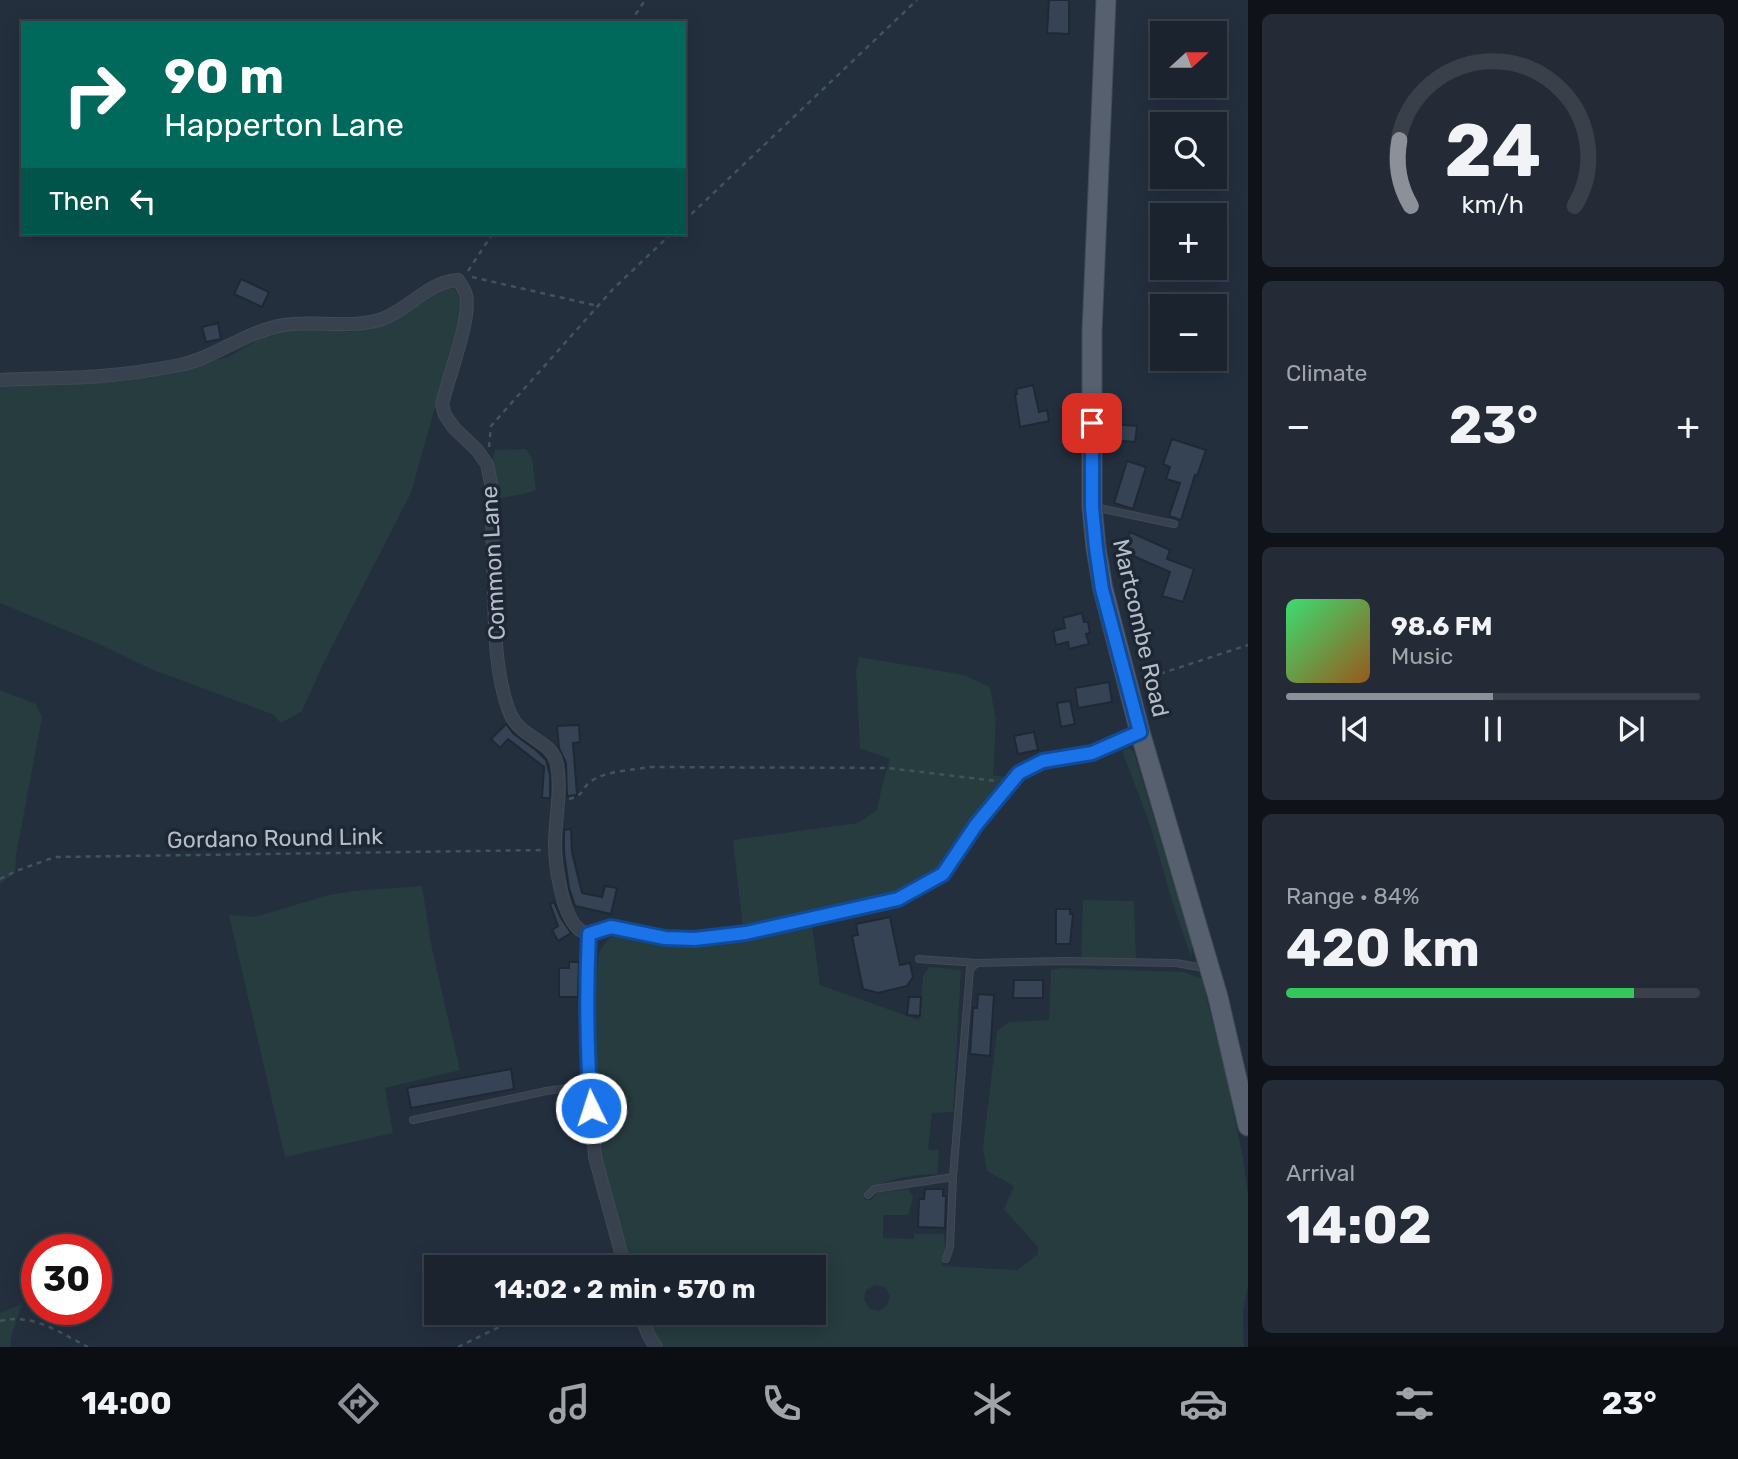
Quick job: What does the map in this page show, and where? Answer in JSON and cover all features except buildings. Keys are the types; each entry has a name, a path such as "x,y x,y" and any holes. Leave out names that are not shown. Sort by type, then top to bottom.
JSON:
{"main road":[{"name":"Martcombe Road","path":"1106,0 1092,332 1092,507 1096,548 1102,589 1140,732 1218,997 1248,1126"}],"street":[{"name":"Common Lane","path":"0,380 99,376 179,365 201,359 259,331 272,328 317,324 345,326 380,320 403,309 439,284 458,280 466,294 467,306 442,405 454,428 487,464 491,483 496,641 501,679 514,723 552,751 556,762 559,782 555,850 563,898 570,918 579,929 589,934"},
{"path":"622,1255 594,1157 587,1032 589,934 611,927 665,938 695,939 746,933 898,899 943,874 976,825 1019,773 1043,761 1092,753 1140,732"},
{"path":"644,1325 656,1347"}],"lane":[{"path":"1092,507 1174,524"},
{"path":"919,959 977,963 1176,963 1209,969"},
{"path":"946,1259 950,1247 970,969 977,963"},
{"path":"413,1120 546,1091 590,1085"},
{"path":"868,1195 874,1189 953,1177"}],"path":[{"path":"631,21 645,0"},
{"path":"686,219 917,0"},
{"path":"492,235 465,276 598,306"},
{"path":"487,464 491,426 613,289 670,235"},
{"path":"1128,684 1248,645"},
{"path":"558,802 580,796 591,781 611,773 650,767 888,768 1010,783"},
{"name":"Gordano Round Link","path":"0,878 55,857 555,850"},
{"path":"0,1321 14,1318 32,1320 88,1347"},
{"path":"458,1347 503,1325"}],"green space":[{"path":"451,287 459,297 460,318 411,493 325,660 302,711 281,723 272,714 151,669 0,603 0,384 199,364 228,357 264,336 294,328 350,332 378,326 402,315 440,289"},
{"path":"526,449 532,458 536,490 496,499 492,463 495,450"},
{"path":"859,657 964,675 990,687 996,721 993,775 1009,778 969,826 939,870 898,895 743,928 733,840 858,823 877,810 890,759 860,748 856,672"},
{"path":"0,690 36,704 42,717 15,873 0,883"},
{"path":"1129,748 1134,752 1192,945 1191,957 1150,824 1122,751"},
{"path":"422,886 432,949 460,1070 385,1088 393,1133 285,1157 229,915 255,917 329,895"},
{"path":"1083,900 1134,901 1136,959 1081,959"},
{"path":"812,926 820,985 919,1020 923,976 929,967 961,970 953,1112 932,1113 928,1150 939,1150 937,1174 910,1176 885,1182 868,1189 863,1199 871,1200 877,1193 908,1189 913,1197 908,1215 883,1215 883,1238 914,1239 914,1234 944,1234 942,1266 1018,1270 1038,1254 1038,1247 1004,1209 1014,1186 987,1171 983,1147 997,1031 1009,1022 1049,1020 1051,970 1061,968 1184,972 1202,979 1226,1076 1248,1195 1248,1285 1243,1311 1244,1347 661,1347 651,1325 826,1325 826,1255 629,1255 599,1158 593,996 599,952 608,939 618,933 684,947 738,942","holes":["875,1285 885,1287 890,1296 887,1306 878,1311 869,1308 864,1299 866,1290"]},
{"path":"21,1304 10,1347 0,1347 0,1313"}],"route":[{"path":"591,1108 587,1032 589,934 611,927 665,938 695,939 746,933 898,899 943,874 976,825 1019,773 1043,761 1092,753 1140,732 1102,589 1092,507 1092,423"}]}
